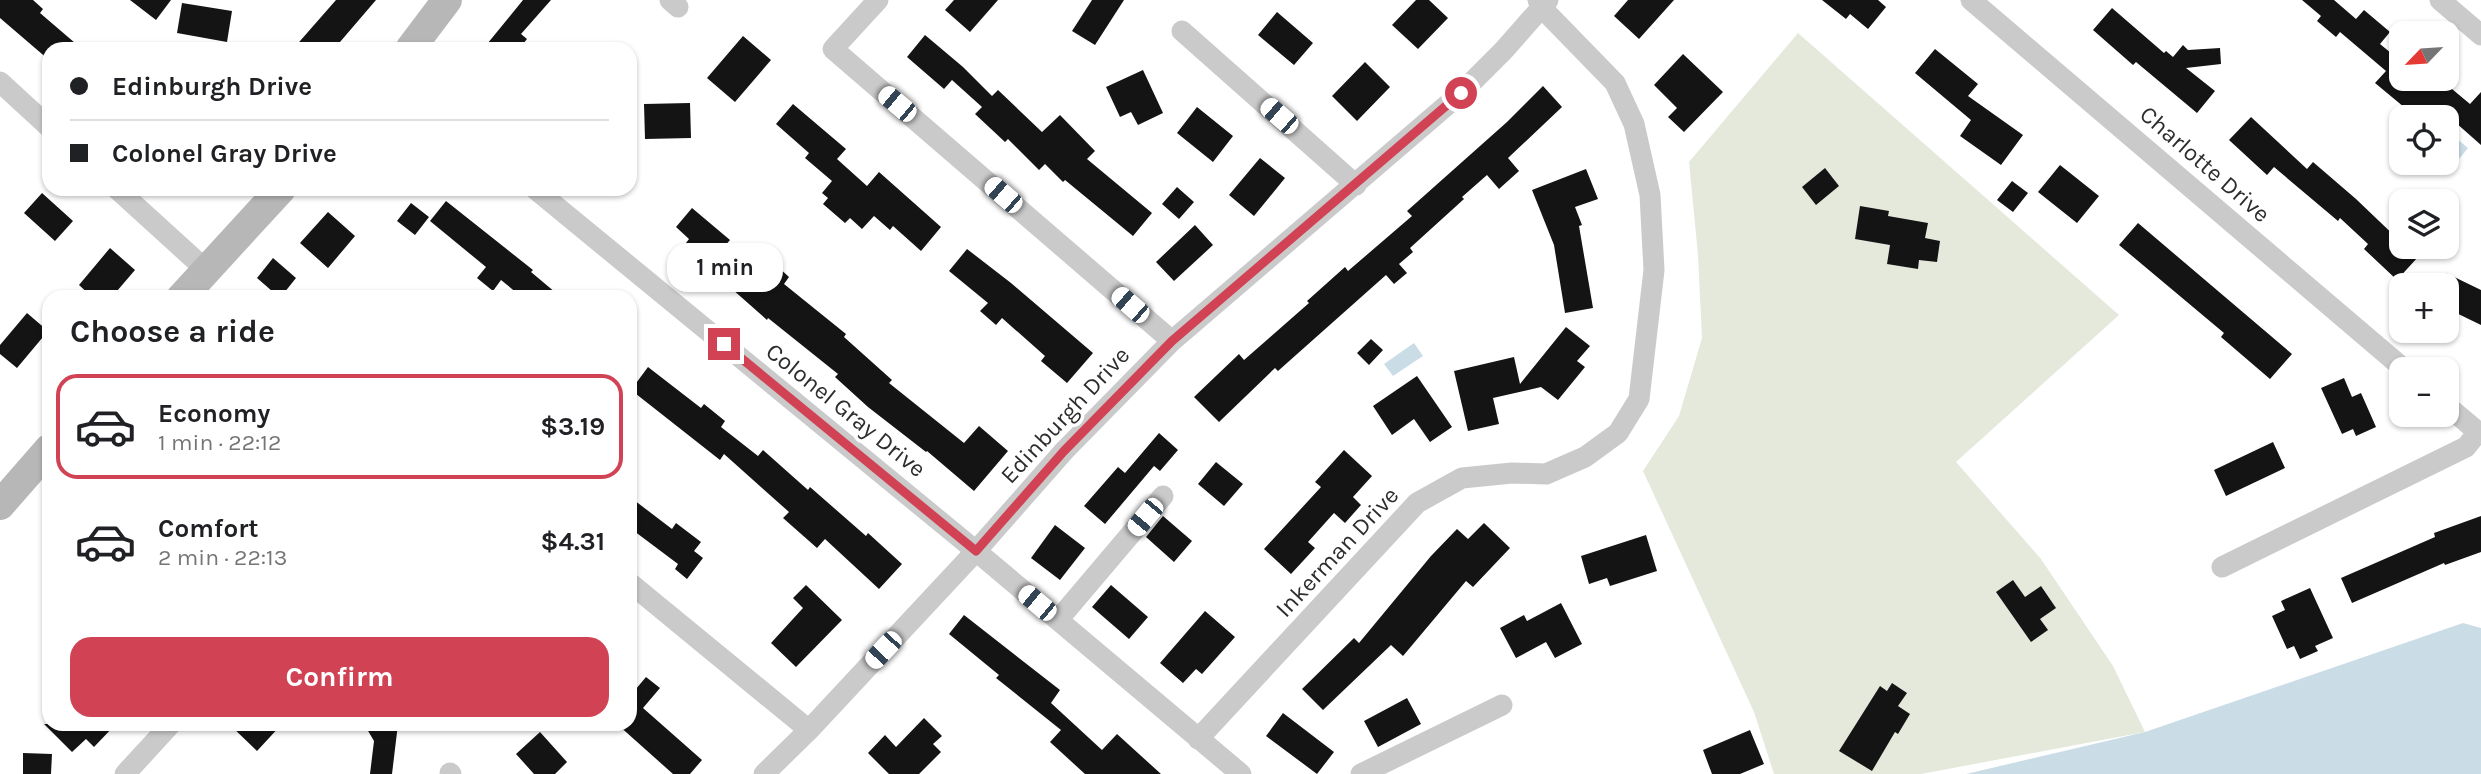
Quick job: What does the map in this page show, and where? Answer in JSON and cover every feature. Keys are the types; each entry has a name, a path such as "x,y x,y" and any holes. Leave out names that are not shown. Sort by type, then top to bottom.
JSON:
{"main road":[{"path":"415,42 447,0"},
{"path":"188,290 274,196"},
{"path":"0,505 42,457"}],"street":[{"path":"878,0 833,50 1172,341"},
{"name":"Inkerman Drive","path":"1198,739 1417,503 1462,478 1512,473 1546,474 1585,457 1618,433 1639,399 1654,270 1650,195 1634,124 1615,83 1543,3 1521,0"},
{"name":"Charlotte Drive","path":"1971,0 2390,357"},
{"path":"2440,0 2481,35"},
{"name":"Edinburgh Drive","path":"764,774 809,730 976,551 1064,451 1172,341 1461,93 1504,50 1543,3"},
{"path":"1182,30 1356,185"},
{"path":"0,82 42,121"},
{"path":"125,196 205,269"},
{"name":"Colonel Gray Drive","path":"544,196 976,551 1241,774"},
{"path":"2222,567 2466,447 2479,432 2459,416"},
{"path":"1058,620 1163,496"},
{"path":"637,589 809,730"},
{"path":"1361,774 1502,705"},
{"path":"125,774 165,731"}],"shaded area":[{"path":"1798,33 2119,315 1956,462 2041,559 2113,666 2145,732 1921,774 1774,774 1754,712 1643,471 1679,416 1702,338 1698,255 1689,162"}],"water":[{"path":"2459,141 2468,148 2459,157"},
{"path":"1414,343 1423,356 1393,376 1384,364"},
{"path":"2463,623 2481,628 2481,774 1966,774 2145,732"}],"building":[{"path":"0,0 33,0 43,9 40,13 74,42 42,42 42,54 0,18"},
{"path":"130,0 171,0 156,20"},
{"path":"336,0 376,0 340,42 299,42"},
{"path":"523,0 551,0 521,34 527,39 525,42 489,42"},
{"path":"954,0 998,0 970,32 945,10"},
{"path":"1092,0 1124,0 1095,45 1072,31"},
{"path":"1416,0 1429,0 1448,18 1418,49 1392,25"},
{"path":"1628,0 1674,0 1639,39 1614,16"},
{"path":"1822,0 1878,0 1886,7 1868,29 1850,14 1846,19"},
{"path":"2302,0 2334,0 2356,19 2364,10 2389,31 2380,44 2389,51 2389,91 2454,91 2470,104 2481,92 2481,145 2459,126 2459,105 2402,105 2375,83 2386,71 2340,32 2336,37 2317,21 2321,16"},
{"path":"182,3 232,11 227,42 177,33"},
{"path":"2112,8 2164,53 2166,51 2173,57 2183,45 2188,50 2220,48 2221,64 2186,68 2215,91 2197,113 2136,62 2133,65 2093,30"},
{"path":"1277,12 1313,43 1294,65 1258,35"},
{"path":"925,35 992,96 998,90 1042,132 1060,115 1095,151 1087,159 1152,213 1133,236 1065,180 1063,182 1045,164 1039,170 1008,139 1005,142 975,114 982,107 952,80 944,89 907,57"},
{"path":"743,36 771,60 735,102 707,78"},
{"path":"1935,49 1978,84 1968,96 2023,135 2001,165 1960,136 1971,120 1915,73"},
{"path":"1683,54 1723,92 1684,132 1668,117 1677,108 1654,85"},
{"path":"1365,62 1390,87 1357,121 1332,96"},
{"path":"1143,70 1163,113 1138,125 1131,112 1120,117 1106,87"},
{"path":"1543,86 1562,107 1508,158 1519,171 1499,189 1487,175 1462,197 1464,199 1410,248 1413,252 1399,264 1407,273 1394,284 1386,275 1278,371 1275,368 1219,422 1194,397 1239,354 1244,360 1345,267 1348,271 1412,216 1407,211 1507,122"},
{"path":"690,103 691,138 645,139 644,104"},
{"path":"793,104 846,149 837,159 867,186 879,172 941,227 921,251 893,226 890,230 874,216 862,229 850,218 845,223 823,204 828,198 822,193 832,181 805,158 809,153 776,124"},
{"path":"1197,107 1233,136 1213,162 1177,133"},
{"path":"2251,117 2307,169 2313,162 2389,231 2389,259 2416,259 2403,273 2390,273 2364,249 2368,244 2340,218 2338,221 2274,167 2267,175 2229,140"},
{"path":"1260,158 1285,178 1254,216 1229,195"},
{"path":"2060,165 2099,196 2077,223 2038,192"},
{"path":"1825,168 1839,186 1816,205 1802,187"},
{"path":"1586,169 1598,199 1575,207 1582,225 1579,226 1593,308 1565,313 1554,245 1532,190"},
{"path":"2012,181 2028,193 2013,212 1997,200"},
{"path":"1177,187 1194,202 1179,219 1162,204"},
{"path":"42,193 42,196 73,221 55,241 24,213"},
{"path":"446,201 533,270 531,272 552,290 513,290 501,280 492,290 477,278 486,267 430,221"},
{"path":"411,203 429,217 415,235 397,221"},
{"path":"1860,206 1889,211 1888,216 1928,223 1925,238 1940,241 1937,262 1919,260 1918,269 1887,264 1890,245 1855,239"},
{"path":"692,208 730,240 710,263 686,243 689,239 676,227"},
{"path":"328,212 355,236 328,268 300,243"},
{"path":"2138,223 2292,354 2270,379 2221,337 2224,333 2119,245"},
{"path":"1195,225 1213,245 1174,281 1156,262"},
{"path":"110,248 135,270 118,290 84,290 79,285"},
{"path":"967,249 1093,353 1067,383 1041,361 1045,356 1002,318 996,325 980,311 988,303 949,271"},
{"path":"764,254 789,277 784,284 846,334 844,337 892,380 889,383 964,443 979,426 1008,451 974,491 927,451 868,407 835,377 838,374 768,318 767,320 732,289"},
{"path":"273,258 296,278 286,290 271,290 257,278"},
{"path":"2459,279 2481,290 2481,325 2459,314"},
{"path":"27,313 42,326 42,338 17,368 0,354 0,345"},
{"path":"1566,327 1590,346 1577,361 1585,367 1558,400 1541,387 1493,398 1499,424 1468,431 1454,371 1514,357 1520,384"},
{"path":"1371,339 1383,350 1369,365 1357,353"},
{"path":"648,367 701,408 704,404 725,421 721,427 758,456 763,450 866,536 868,533 902,564 879,589 825,539 817,548 783,518 789,512 724,454 720,460 637,395 637,382"},
{"path":"1417,376 1452,427 1430,442 1414,419 1392,435 1373,406"},
{"path":"2344,378 2352,397 2361,393 2376,427 2356,436 2353,429 2342,434 2321,388"},
{"path":"1159,433 1178,450 1160,471 1154,466 1105,524 1084,506 1118,467 1125,473"},
{"path":"2273,442 2285,468 2226,496 2214,470"},
{"path":"1344,450 1372,476 1353,497 1361,505 1345,523 1334,513 1308,542 1315,548 1291,574 1264,549 1321,487 1315,482"},
{"path":"1216,462 1243,484 1224,506 1198,484"},
{"path":"637,502 672,529 676,523 701,542 694,551 703,558 687,579 675,569 678,564 637,533"},
{"path":"1163,516 1192,541 1174,562 1146,537"},
{"path":"2481,516 2481,552 2445,565 2444,563 2352,603 2341,578 2435,537 2434,533"},
{"path":"1484,523 1510,548 1473,587 1466,581 1403,656 1391,645 1323,710 1302,689 1354,638 1359,643 1431,556 1457,529 1468,539"},
{"path":"1055,525 1085,548 1060,580 1031,558"},
{"path":"1646,535 1657,571 1610,586 1607,578 1589,584 1581,556"},
{"path":"2013,580 2025,597 2041,586 2056,608 2040,619 2048,630 2031,642 1996,592"},
{"path":"806,585 842,620 796,667 771,643 803,608 793,598"},
{"path":"1111,585 1148,617 1129,639 1092,607"},
{"path":"2310,588 2333,638 2315,646 2318,651 2300,659 2294,646 2287,649 2272,616 2285,610 2281,601"},
{"path":"1561,603 1582,644 1555,658 1546,642 1516,658 1500,628 1524,615 1527,621"},
{"path":"1205,611 1235,637 1202,674 1196,669 1183,683 1160,663"},
{"path":"964,615 1060,690 1051,703 1102,750 1117,734 1161,774 1085,774 1050,742 1061,730 996,678 999,675 949,634"},
{"path":"646,677 660,688 643,708 702,760 690,774 673,774 625,731 637,731 637,688"},
{"path":"1892,683 1907,693 1898,706 1910,714 1898,734 1895,732 1872,771 1839,751 1880,686 1887,691"},
{"path":"1407,698 1421,724 1378,747 1364,721"},
{"path":"1283,713 1334,752 1317,774 1266,736"},
{"path":"924,718 942,736 933,744 941,752 919,774 889,774 868,753 885,735 896,747"},
{"path":"1750,730 1764,764 1740,774 1712,774 1703,750"},
{"path":"51,731 109,731 94,747 86,739 72,752"},
{"path":"236,731 276,731 257,751"},
{"path":"368,731 397,731 392,774 370,774 374,741"},
{"path":"540,732 567,762 555,774 534,774 516,754"},
{"path":"23,753 52,754 51,774 23,774"}],"route":[{"path":"724,344 976,551 1064,451 1172,341 1461,93"}]}
